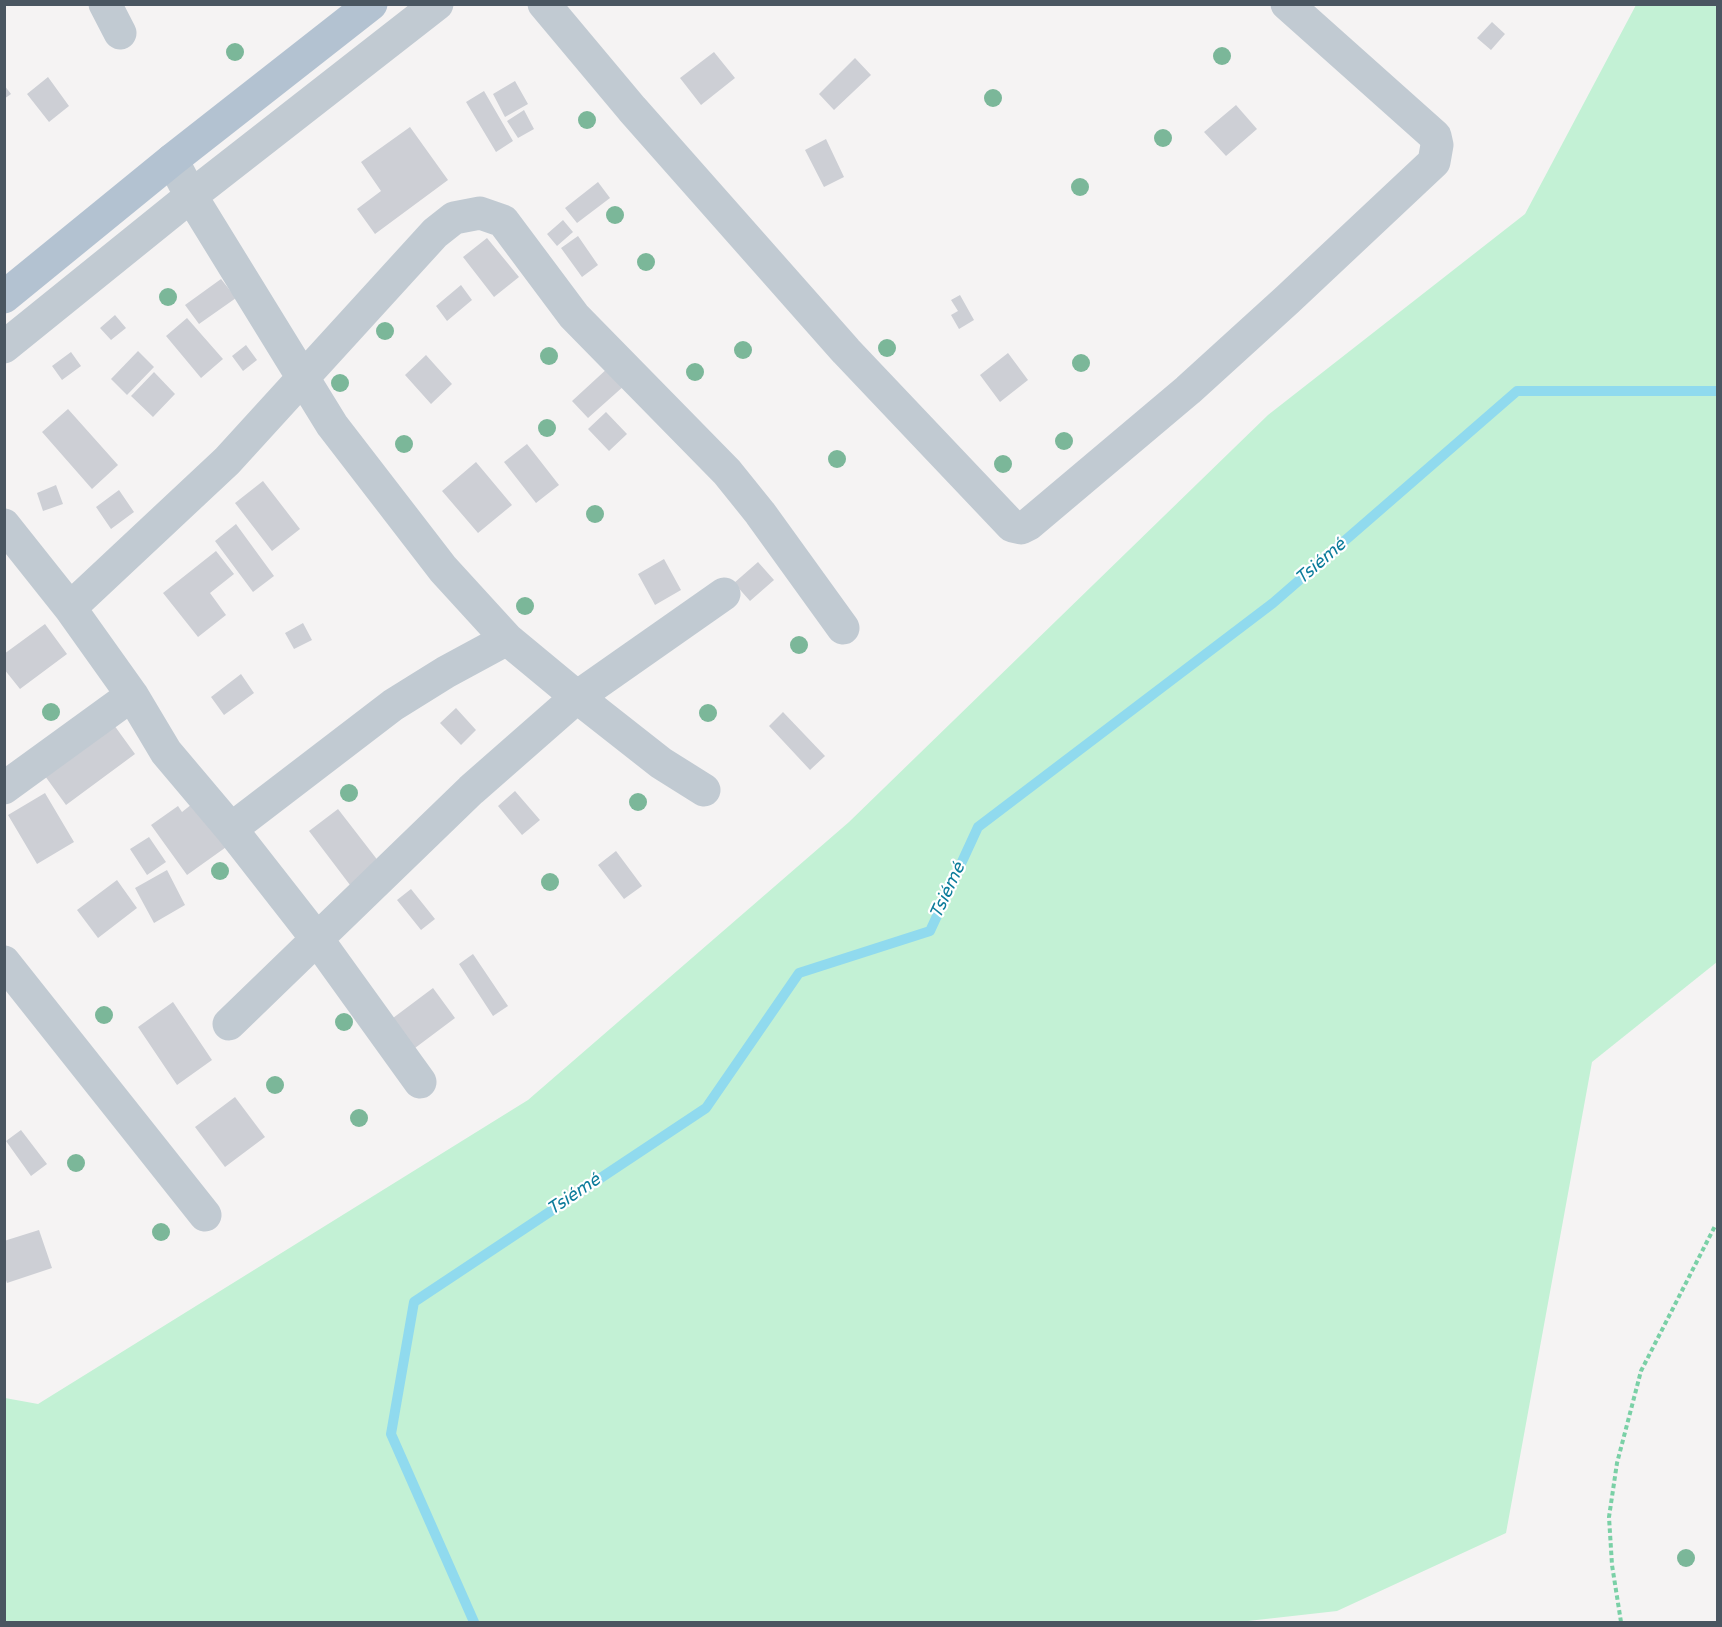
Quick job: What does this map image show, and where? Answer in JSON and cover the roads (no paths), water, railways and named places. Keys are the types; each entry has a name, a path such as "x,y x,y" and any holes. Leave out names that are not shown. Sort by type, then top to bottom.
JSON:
{"main road":[{"path":"4,297 172,160 371,4"}],"street":[{"path":"105,4 120,33"},
{"path":"4,346 191,196 437,4"},
{"path":"544,4 632,109 846,351 1012,526 1021,528 1029,524 1188,390 1434,162 1437,145 1435,136 1287,4"},
{"path":"172,160 191,196 332,425 443,569 507,639 661,763 704,790"},
{"path":"70,608 227,461 435,233 454,218 480,213 503,221 574,315 727,472 771,528 843,628"},
{"path":"4,525 70,608 132,695 166,752 231,829 317,939 420,1082"},
{"path":"228,1024 471,790 578,697 724,594"},
{"path":"231,829 393,705 507,639"},
{"path":"4,788 132,695"},
{"path":"4,962 205,1215"}],"waterway":[{"name":"Tsiémé","path":"474,1622 391,1434 414,1302 706,1108 799,973 930,931 978,827 1273,603 1517,391 1718,391"}]}
